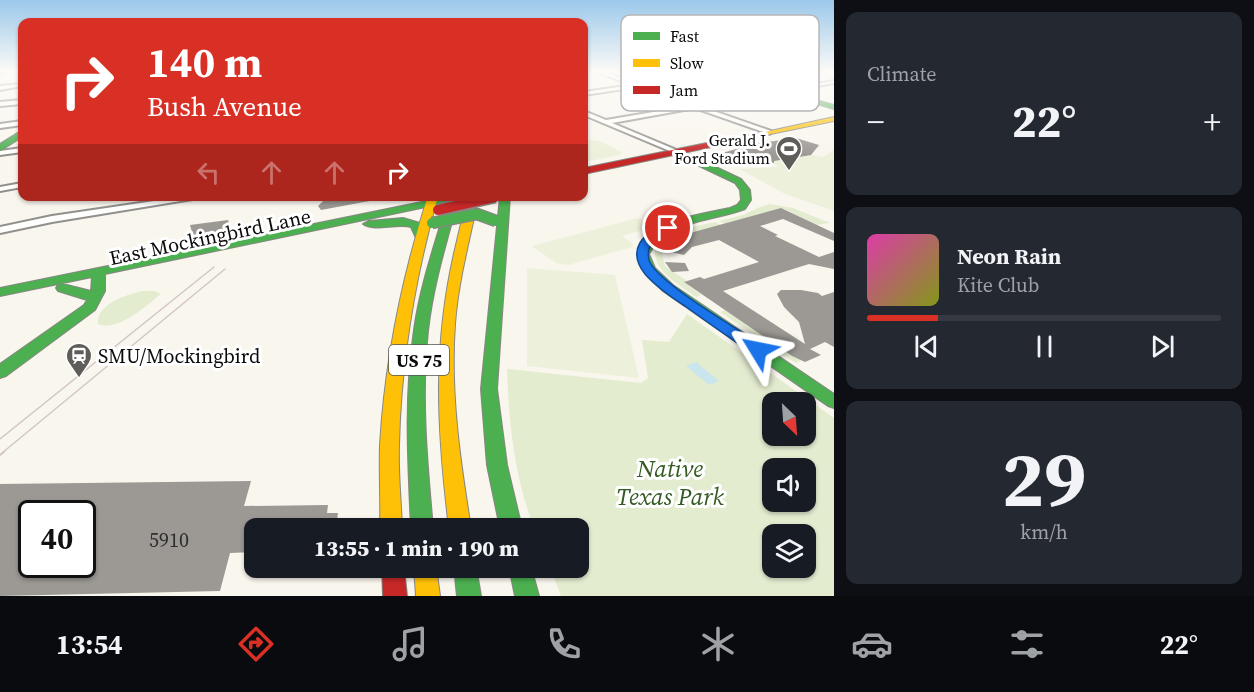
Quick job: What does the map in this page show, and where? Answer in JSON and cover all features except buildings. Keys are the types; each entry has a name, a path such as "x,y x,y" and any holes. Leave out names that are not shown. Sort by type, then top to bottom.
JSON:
{"main road":[{"path":"819,103 834,107"},
{"path":"590,170 834,118"},
{"path":"0,148 18,137"},
{"path":"677,152 732,178 742,186 747,194 745,202 733,210 668,228 651,236 643,248 642,254 646,266 668,288 834,402"},
{"path":"651,158 704,164"},
{"name":"East Mockingbird Lane","path":"0,301 16,293 302,233 431,213 452,201"},
{"name":"US 75","path":"421,518 417,449 421,332 428,291 453,201"},
{"name":"US 75","path":"459,518 448,439 446,349 453,286 473,201"},
{"name":"East Mockingbird Lane","path":"302,233 431,213 480,201"},
{"path":"504,201 499,225 489,389 497,465 509,518"},
{"path":"369,224 408,222 416,225 431,213 477,214 499,225"},
{"path":"391,518 390,438 399,337 431,213"},
{"path":"0,372 81,316 95,299 99,275"},
{"name":"East Mockingbird Lane","path":"0,292 16,293 63,288 99,275"},
{"path":"63,288 84,293 95,299"},
{"path":"386,596 388,578"},
{"path":"394,578 395,596"},
{"path":"426,578 428,596"},
{"path":"467,578 469,596"},
{"path":"522,578 526,596"}],"street":[{"path":"0,104 18,102"},
{"path":"605,122 667,111"},
{"path":"709,111 769,132"},
{"path":"588,115 677,152"},
{"path":"0,126 18,124"},
{"path":"0,153 18,151"},
{"path":"0,189 18,186"},
{"path":"0,230 52,219 173,201"}],"green space":[{"name":"Gerald J. Ford Stadium","path":"796,138 822,146 814,150 811,155 823,157 834,150 834,211 785,194 739,169 778,167 774,163 731,161 719,154 748,148 746,146"},
{"path":"588,140 600,141 621,152 620,155 588,161"},
{"path":"770,204 793,208 830,223 816,225 785,209 742,232 719,221 743,215"},
{"path":"638,218 650,225 650,228 622,236 633,244 632,247 568,265 556,263 532,246"},
{"path":"715,222 741,236 679,236 663,249 665,250 662,254 665,266 687,281 684,282 701,295 696,297 675,283 663,271 658,265 655,249 659,242 673,233"},
{"path":"527,268 615,275 639,378 527,366"},
{"path":"142,291 154,291 161,294 123,321 106,326 98,324 102,311 107,306 121,298"},
{"path":"725,310 792,356 802,360 796,363 720,312"},
{"name":"Native Texas Park","path":"687,314 797,392 762,392 762,446 816,446 816,405 834,418 834,596 561,596 554,578 589,578 589,518 530,518 514,450 507,369 641,383 648,378 642,340 669,342"}],"water":[{"path":"696,362 719,381 709,385 686,366"}],"tram line":[{"path":"0,439 214,267"},
{"path":"2,453 225,269"},
{"path":"0,455 4,452"}],"traffic: fast":[{"path":"819,103 834,107"},
{"path":"0,148 18,137"},
{"path":"677,152 738,181 745,190 746,200 741,207 681,223 658,234 643,254 649,269 668,288 834,402"},
{"path":"0,292 441,201"},
{"path":"421,518 417,429 418,355 427,296 453,201"},
{"path":"505,201 489,389 497,465 509,518"},
{"path":"432,223 477,214 496,221"},
{"path":"369,224 403,221 416,225 420,236"},
{"path":"0,372 90,307 98,291 99,270"},
{"path":"63,288 84,293 95,299"},
{"path":"467,578 469,596"},
{"path":"523,578 527,596"}],"traffic: slow":[{"path":"746,137 834,119"},
{"path":"391,518 389,447 395,375 416,255 431,201"},
{"path":"459,518 448,426 446,349 452,292 472,201"},
{"path":"426,578 428,596"}],"traffic: jam":[{"path":"588,170 746,137"},
{"path":"438,210 477,201"},
{"path":"394,578 395,596"}],"place":[{"name":"Gerald J. Ford Stadium","path":"789,172"},
{"name":"SMU/Mockingbird","path":"79,379"}],"route":[{"path":"668,228 651,236 643,248 643,260 650,272 668,288 758,350"}]}
